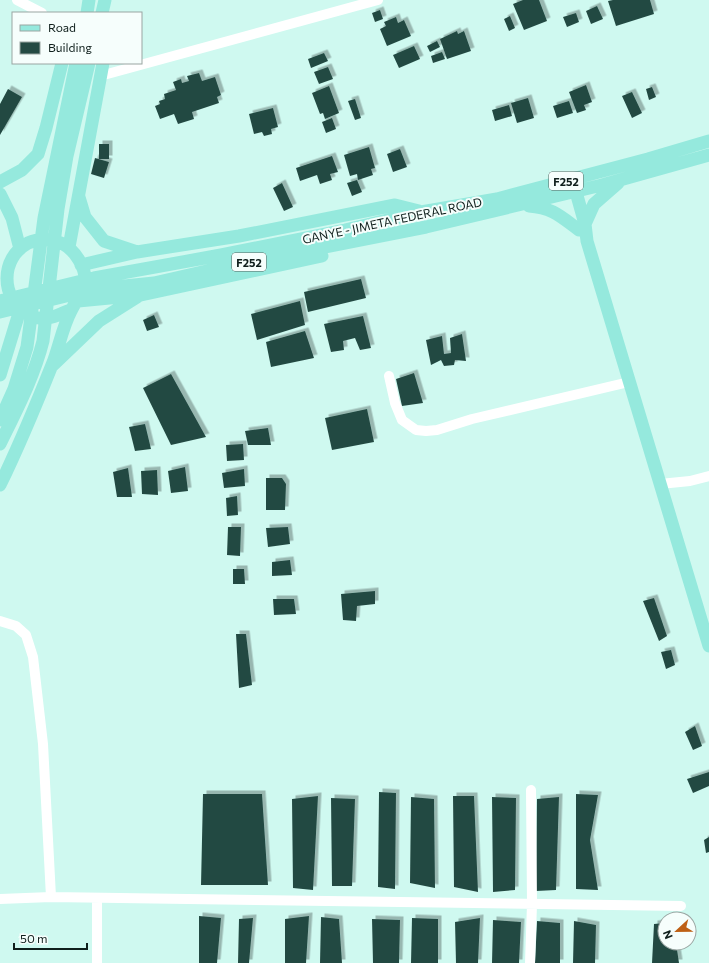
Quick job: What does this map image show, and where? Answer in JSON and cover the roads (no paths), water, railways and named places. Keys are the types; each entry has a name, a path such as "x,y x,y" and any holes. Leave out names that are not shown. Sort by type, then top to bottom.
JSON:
{"main road":[{"path":"87,12 90,0"},
{"path":"0,182 22,170 38,154 62,64"},
{"path":"0,420 14,389 27,347 44,218 76,64"},
{"path":"0,444 25,393 39,357 58,209 67,156 89,64"},
{"path":"69,247 102,69"},
{"name":"GANYE - JIMETA FEDERAL ROAD","path":"94,283 221,255 346,230 400,216 510,196 648,159 709,140"},
{"name":"GANYE - JIMETA FEDERAL ROAD","path":"94,283 154,283 224,267 426,227 572,193 709,155"},
{"path":"582,227 594,204 622,180"},
{"path":"78,192 85,217 104,241 137,252"},
{"path":"572,193 709,646"},
{"path":"0,194 12,218 20,249"},
{"path":"81,265 137,252 239,236 395,205 421,212"},
{"path":"523,205 539,207 557,213 582,227"},
{"path":"0,259 4,282 8,292 18,308 33,317 48,319 75,305 141,295 396,240 426,227"},
{"path":"0,485 52,366 75,305 83,291 85,281 81,265 69,247 55,241 45,239 35,241 20,249 11,261 4,282"},
{"path":"0,301 94,283"},
{"path":"0,312 94,283"},
{"path":"52,366 99,321 141,295"},
{"path":"0,316 18,308"},
{"path":"0,375 18,308"}],"street":[{"path":"18,0 40,12"},
{"path":"142,59 378,0"},
{"path":"102,69 122,64"},
{"path":"389,376 394,403 402,420 416,430 426,432 472,419 630,382"},
{"path":"660,484 690,481 709,476"},
{"path":"0,621 16,626 26,635 33,657 43,744 51,897"},
{"path":"530,963 532,904 531,790"},
{"path":"0,899 51,897 681,906"},
{"path":"96,898 97,963"}]}
